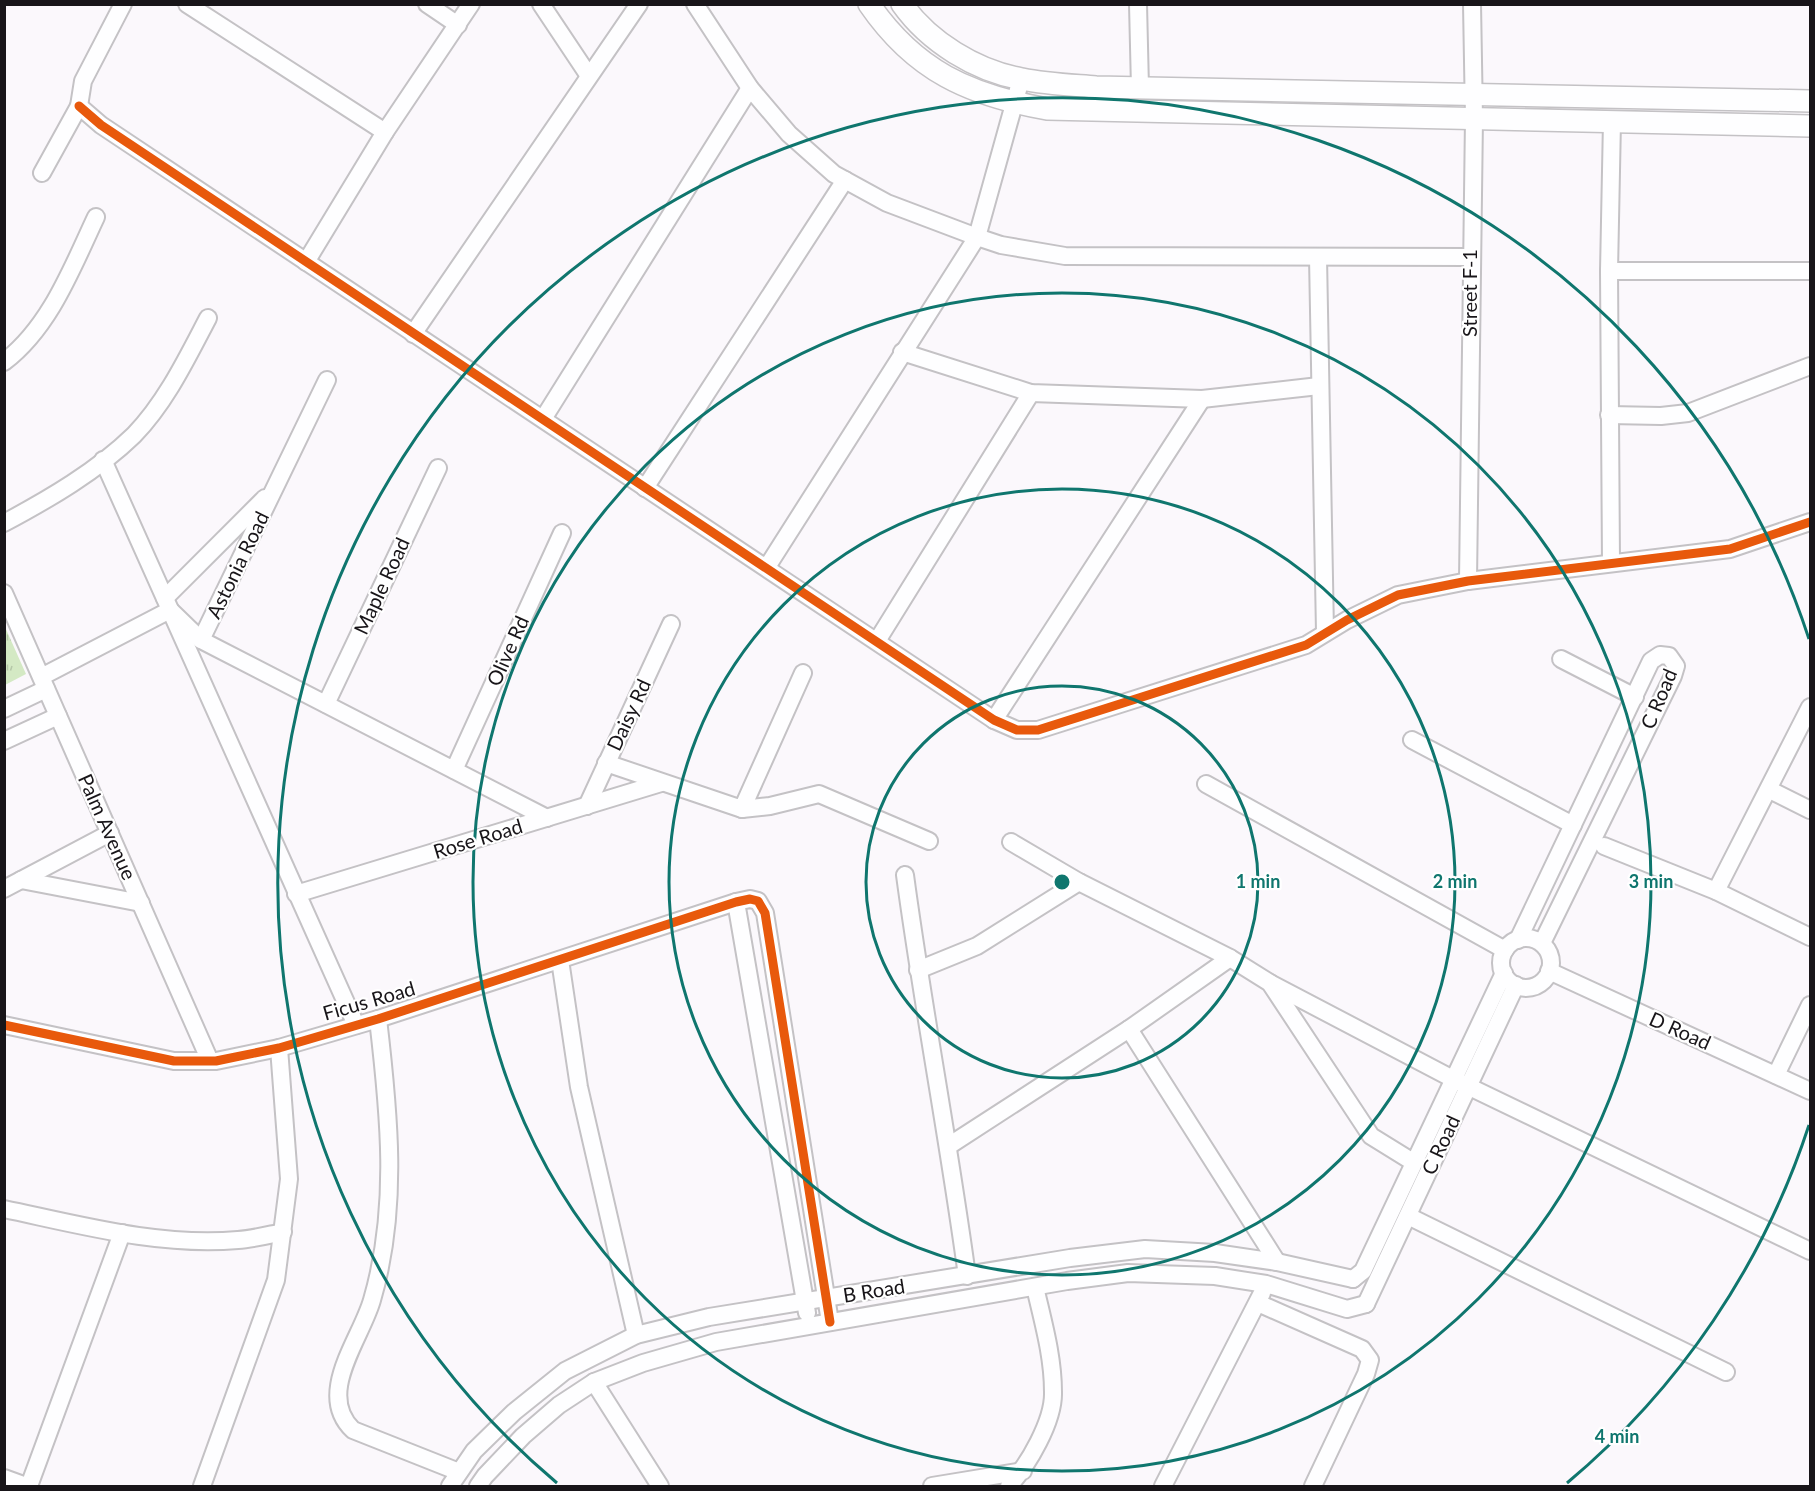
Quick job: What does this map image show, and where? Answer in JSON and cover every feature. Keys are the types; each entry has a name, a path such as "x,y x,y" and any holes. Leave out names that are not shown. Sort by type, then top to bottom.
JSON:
{"street":[{"path":"42,173 78,106 83,81 123,4"},
{"path":"187,4 385,132"},
{"path":"428,4 458,25"},
{"path":"306,262 385,132 471,4"},
{"path":"541,4 589,76"},
{"path":"413,334 639,4"},
{"path":"695,4 750,88 789,134 834,174 887,203 976,237 1001,245 1065,256 1470,257"},
{"path":"869,4 903,47 948,79 1015,103 1072,111 1810,126"},
{"path":"902,4 925,32 956,53 982,66 1021,79 1096,87 1810,101"},
{"path":"1138,4 1140,88"},
{"name":"Street F-1","path":"1468,581 1470,257 1474,118 1472,4"},
{"path":"767,567 976,237 1021,79"},
{"path":"543,419 750,88"},
{"path":"78,106 101,125 413,334 767,567 994,720 1017,730 1038,730 1306,645 1325,632 1398,595 1468,581 1730,549 1810,522"},
{"path":"1611,563 1609,271 1612,121"},
{"path":"645,488 844,180"},
{"path":"4,362 21,349 60,293 96,217"},
{"path":"1318,256 1325,632"},
{"path":"1609,271 1810,271"},
{"path":"4,523 34,507 103,460 135,434 174,383 208,318"},
{"path":"902,352 1031,393 1202,399 1319,386"},
{"path":"1609,415 1660,416 1688,413 1810,366"},
{"name":"Astonia Road","path":"201,640 327,380"},
{"path":"877,641 1031,393"},
{"path":"994,720 1202,399"},
{"path":"103,460 356,1025"},
{"name":"Maple Road","path":"326,704 438,468"},
{"name":"Astonia Road","path":"4,710 167,604 274,489"},
{"name":"Olive Rd","path":"454,770 562,532"},
{"name":"Palm Avenue","path":"4,594 45,682 57,716 210,1061"},
{"path":"167,604 201,640 547,818"},
{"name":"Daisy Rd","path":"587,806 671,624"},
{"name":"C Road","path":"1511,945 1573,825 1653,658 1666,654 1672,658 1676,666 1673,676 1542,943"},
{"path":"1561,659 1635,696"},
{"path":"742,809 803,673"},
{"path":"1716,891 1770,790 1810,707"},
{"path":"4,741 57,716"},
{"path":"1412,740 1573,825"},
{"path":"606,763 742,809 770,806 819,794 928,841"},
{"name":"Rose Road","path":"296,894 661,783"},
{"path":"1206,784 1511,945 1534,939 1542,943 1551,957 1549,971 1539,985 1516,986 1504,973 1502,966 1511,945"},
{"path":"1770,790 1810,810"},
{"path":"4,889 110,833"},
{"path":"1011,843 1079,882 1230,958 1270,983 1453,1079 1810,1251"},
{"path":"1604,846 1716,891 1810,937"},
{"path":"904,874 918,970 950,1145 968,1276"},
{"path":"21,880 141,903"},
{"path":"918,970 976,946 1079,882"},
{"path":"809,1325 736,902 750,899 758,901 765,913 830,1322"},
{"name":"Ficus Road","path":"4,1025 174,1061 210,1061 279,1048 356,1025 736,902"},
{"path":"950,1145 1129,1029 1230,958"},
{"path":"560,960 579,1087 636,1335"},
{"name":"D Road","path":"1549,971 1810,1091"},
{"name":"C Road","path":"1353,1279 1363,1271 1504,973"},
{"path":"1270,983 1371,1136 1413,1162"},
{"name":"C Road","path":"1366,1304 1516,986"},
{"path":"1776,1075 1810,1005"},
{"path":"378,1018 388,1126 389,1199 380,1269 372,1302 342,1372 338,1399 346,1424 353,1430 455,1479"},
{"path":"1129,1029 1277,1262"},
{"path":"202,1486 276,1280 284,1232 289,1179 279,1048"},
{"path":"4,1209 122,1233 183,1240 238,1240 284,1232"},
{"path":"1408,1216 1726,1372"},
{"path":"4,1478 28,1486 122,1233"},
{"name":"B Road","path":"455,1479 474,1451 565,1371 636,1335 709,1317 806,1303 1070,1258 1145,1249 1215,1253 1277,1262 1353,1279"},
{"name":"B Road","path":"478,1486 523,1436 559,1405 594,1382 643,1363 716,1342 1077,1280 1149,1273 1215,1276 1266,1284 1347,1309 1366,1304"},
{"path":"1353,1279 1366,1304"},
{"path":"1163,1486 1266,1284"},
{"path":"1009,1486 1023,1471 1042,1433 1054,1395 1049,1350 1035,1287"},
{"path":"1258,1303 1362,1349 1370,1360 1366,1374 1313,1486"},
{"path":"594,1382 660,1486"},
{"path":"932,1486 1023,1471"}],"green space":[{"path":"5,627 26,674 4,685"}],"cycle path":[{"path":"79,106 101,125 994,720 1017,730 1038,730 1306,645 1347,620 1398,595 1468,581 1730,549 1810,522"},
{"path":"4,1025 174,1061 216,1061 279,1048 378,1019 736,902 750,899 758,901 765,913 830,1322"}]}
